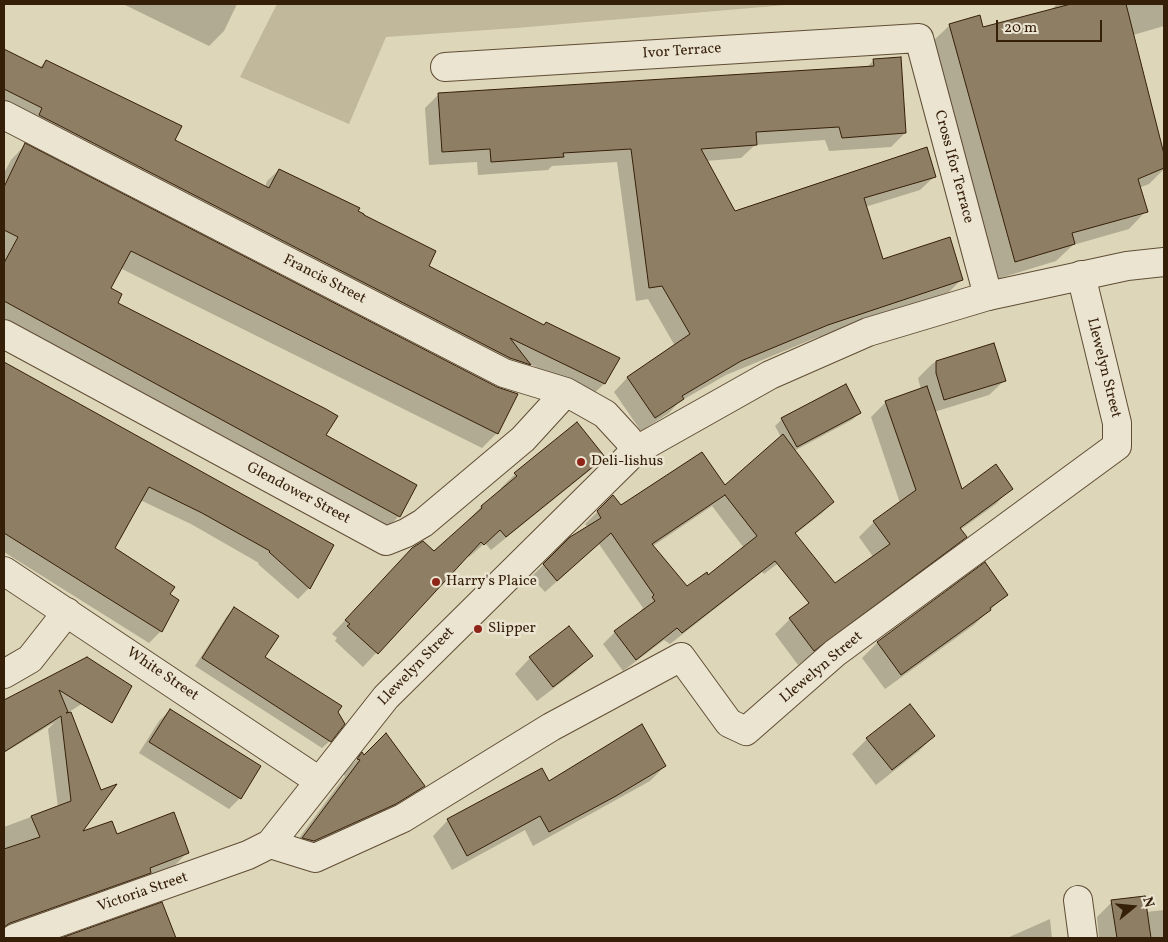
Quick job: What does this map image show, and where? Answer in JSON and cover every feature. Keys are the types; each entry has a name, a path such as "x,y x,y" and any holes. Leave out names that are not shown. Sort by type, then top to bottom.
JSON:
{"street":[{"name":"Ivor Terrace","path":"445,67 919,38"},
{"name":"Cross Ifor Terrace","path":"919,38 988,296"},
{"name":"Francis Street","path":"4,115 504,373 566,392 605,414 628,439 634,451"},
{"path":"1080,275 1127,266 1164,262"},
{"name":"Llewelyn Street","path":"1080,275 1117,423 1118,446 835,653 746,731 729,723 681,656 551,727 404,818 315,858 270,844 386,697 634,451 770,375 868,332 988,296 1080,275"},
{"name":"Glendower Street","path":"4,334 386,541 406,533 423,523 523,439 566,392"},
{"name":"White Street","path":"4,571 319,781"},
{"path":"4,674 30,659 67,612"},
{"name":"Victoria Street","path":"15,938 248,856 270,844"},
{"path":"1078,900 1083,938"}],"shaded area":[{"path":"277,4 798,4 386,37 349,124 240,77"}],"building":[{"path":"1071,4 1126,4 1164,154 1164,168 1138,179 1148,212 1072,233 1075,244 1015,262 949,24 980,15 983,27"},
{"path":"4,49 42,68 46,60 182,126 175,140 269,188 279,169 360,208 358,211 364,215 436,251 429,266 544,325 546,322 620,358 605,384 510,338 531,365 510,358 39,115 42,108 4,89"},
{"path":"901,57 906,133 842,138 839,127 756,132 757,145 701,149 735,211 927,147 936,177 864,198 883,259 950,237 963,280 828,325 741,361 682,396 684,399 655,418 627,377 690,334 662,286 649,288 631,149 563,153 564,157 491,162 490,149 442,152 438,93 874,66 873,59"},
{"path":"25,143 497,387 518,394 498,434 131,251 111,288 122,294 118,303 338,416 326,435 417,485 400,517 4,301 4,263 18,237 4,230 4,187"},
{"path":"994,343 1006,381 944,400 936,373 936,361"},
{"path":"4,362 334,545 310,589 270,551 202,513 149,487 115,548 175,587 170,594 179,600 162,632 4,533"},
{"path":"846,384 861,413 797,447 781,418"},
{"path":"927,386 962,489 996,464 1013,489 960,528 967,537 814,651 789,618 809,603 775,561 682,633 677,628 636,660 614,631 655,601 652,597 654,595 611,533 557,581 543,564 570,537 601,518 597,511 613,495 621,505 702,452 725,485 783,434 834,502 795,533 835,583 890,544 873,521 916,490 885,401","holes":["725,495 757,536 708,575 707,572 687,586 652,544"]},
{"path":"577,422 605,457 506,537 500,530 484,545 481,542 378,654 347,626 350,624 345,620 412,548 423,541 434,551 482,508 481,506 517,476 514,473"},
{"path":"985,562 1008,595 990,608 991,610 901,675 877,642"},
{"path":"234,607 279,636 265,657 342,706 338,712 345,724 331,742 202,658"},
{"path":"569,626 593,656 553,687 529,657"},
{"path":"87,657 132,686 112,723 59,690 68,712 66,713 71,712 101,790 117,784 83,831 112,821 117,834 174,812 189,853 150,868 151,873 10,923 4,927 4,849 40,837 31,816 71,801 61,716 4,752 4,700"},
{"path":"910,704 935,736 892,770 866,738"},
{"path":"170,709 261,766 241,799 149,742"},
{"path":"642,724 666,766 616,796 549,832 540,816 467,856 447,819 542,768 549,781"},
{"path":"386,733 425,786 396,804 314,841 302,838 360,760 357,759 362,752 364,755"},
{"path":"1145,896 1151,938 1117,938 1111,900"},
{"path":"162,902 176,938 61,938"}],"place":[{"name":"Deli-lishus","path":"581,462"},
{"name":"Harry's Plaice","path":"436,582"},
{"name":"Slipper","path":"478,629"}]}
